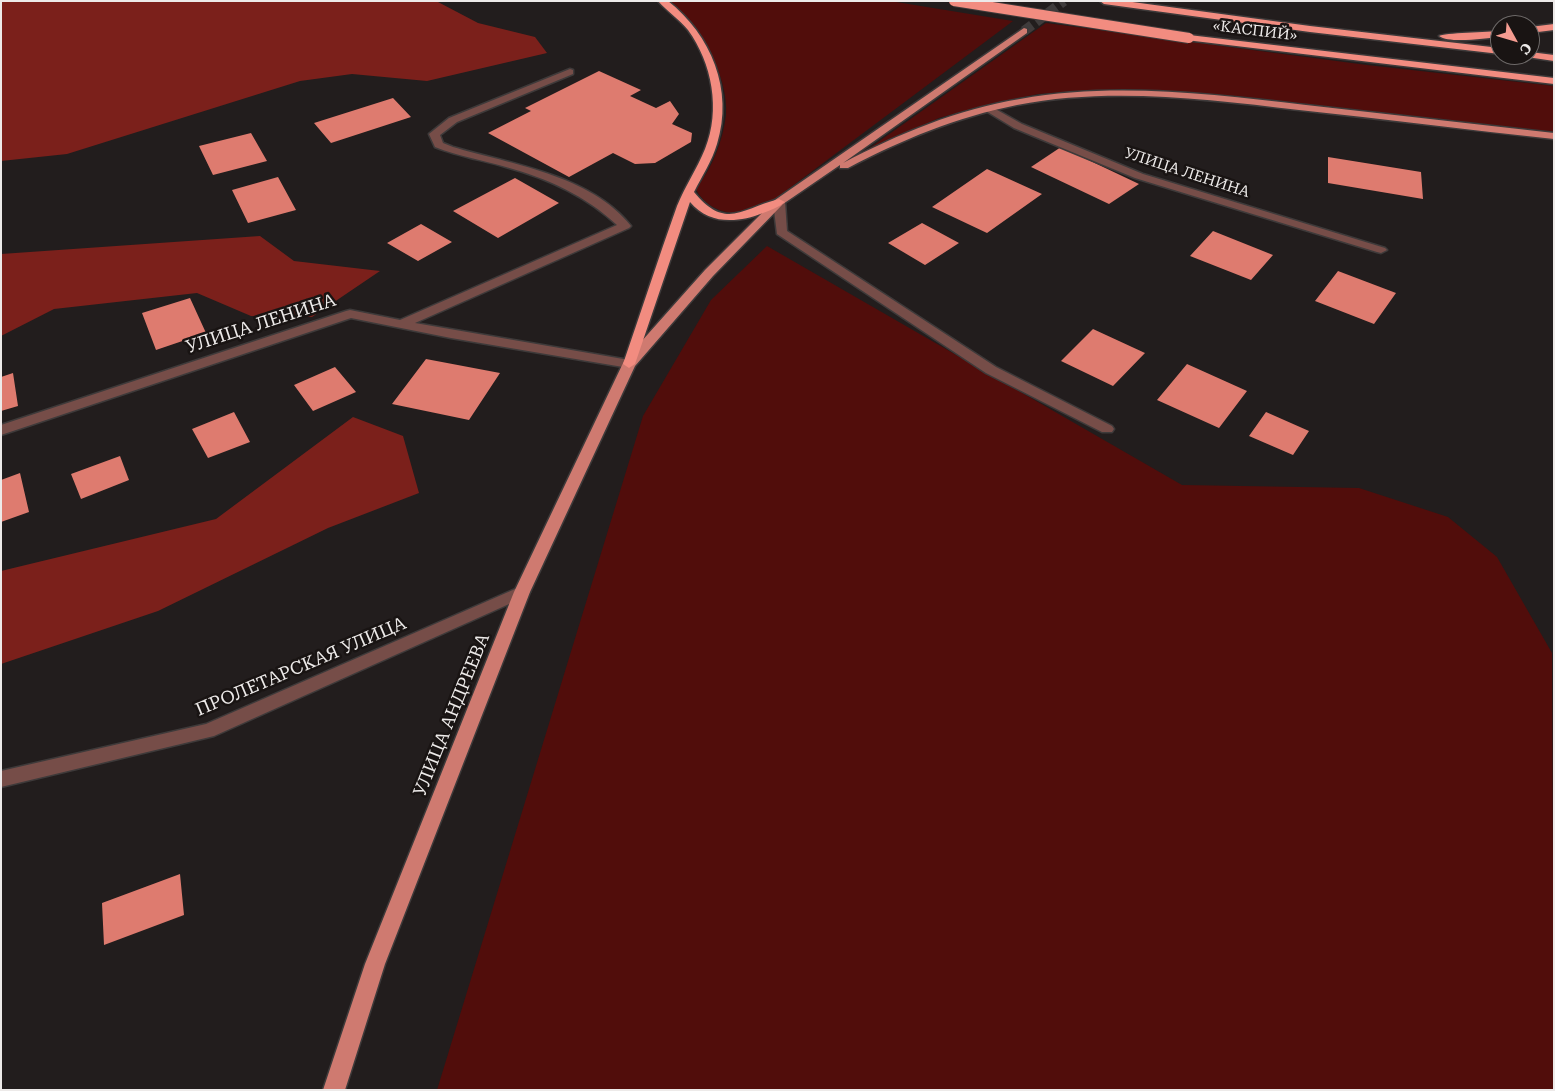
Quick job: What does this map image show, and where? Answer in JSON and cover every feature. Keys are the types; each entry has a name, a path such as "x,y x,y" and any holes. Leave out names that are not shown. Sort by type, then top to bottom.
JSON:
{"highway":[{"path":"629,364 688,192 708,156 715,137 719,99 712,67 700,41 687,23 662,1"},
{"name":"«КАСПИЙ»","path":"954,1 1189,38 1554,81"},
{"name":"«КАСПИЙ»","path":"1104,1 1190,14 1490,50"},
{"path":"1540,29 1554,27"},
{"path":"1310,29 1472,37 1490,35"},
{"path":"1540,56 1554,58"},
{"path":"688,192 698,206 705,211 712,215 727,218 756,213 779,202"}],"main road":[{"path":"779,202 1024,31"},
{"path":"779,202 850,163 900,139 944,122 990,109 1041,98 1098,94 1167,95 1236,100 1554,136"},
{"name":"УЛИЦА АНДРЕЕВА","path":"334,1090 375,964 522,592 629,364 709,273 779,202"}],"street":[{"path":"401,324 625,226 608,209 571,186 520,167 460,153 439,145 434,134 453,120 570,72"},
{"name":"УЛИЦА ЛЕНИНА","path":"990,109 1018,126 1138,176 1381,250"},
{"path":"779,202 781,232 991,370 1107,429"},
{"name":"УЛИЦА ЛЕНИНА","path":"1,430 350,314 629,364"},
{"name":"ПРОЛЕТАРСКАЯ УЛИЦА","path":"1,779 208,731 522,592"}],"shaded area":[{"path":"1,1 428,1 438,2 478,23 535,37 547,53 427,81 352,74 300,81 67,154 1,161"},
{"path":"668,1 890,1 1013,21 771,202 749,211 733,213 711,206 696,189 712,163 719,144 725,125 726,100 717,68 701,36 680,11"},
{"path":"1046,23 1367,65 1554,86 1554,132 1236,96 1166,91 1096,90 1038,94 986,105 939,118 864,152"},
{"path":"260,236 294,261 380,271 312,317 251,316 197,293 54,309 1,336 1,254"},
{"path":"767,246 1182,485 1359,488 1448,517 1497,557 1552,653 1554,1090 437,1090 643,416 711,300"},
{"path":"353,417 403,436 419,493 328,528 158,611 1,664 1,571 216,519"}],"building":[{"path":"599,71 641,90 630,96 656,108 670,101 679,114 672,124 692,133 691,142 655,163 635,164 613,153 569,177 488,133 531,111 525,108"},
{"path":"393,98 411,117 331,143 314,123"},
{"path":"251,133 267,161 213,175 199,146"},
{"path":"1061,147 1139,184 1109,204 1031,167"},
{"path":"1328,157 1421,172 1423,199 1328,183"},
{"path":"987,169 1042,194 987,233 932,207"},
{"path":"278,177 296,210 248,223 232,190"},
{"path":"515,178 559,203 498,238 453,211"},
{"path":"922,223 959,243 925,265 888,243"},
{"path":"421,224 452,242 418,261 387,243"},
{"path":"1213,231 1273,255 1251,280 1190,256"},
{"path":"1338,271 1396,293 1374,324 1315,301"},
{"path":"190,298 206,333 156,350 142,313"},
{"path":"1093,329 1145,353 1113,386 1061,361"},
{"path":"426,359 500,373 469,420 392,404"},
{"path":"1187,364 1247,391 1219,428 1157,400"},
{"path":"335,367 356,392 313,411 294,385"},
{"path":"13,373 18,406 1,411 1,377"},
{"path":"234,412 250,442 208,458 192,429"},
{"path":"1266,412 1309,431 1293,455 1249,436"},
{"path":"120,456 129,480 81,499 71,474"},
{"path":"20,473 29,512 1,522 1,480"},
{"path":"180,874 184,915 104,945 102,903"}],"tunnel":[{"path":"1024,31 1064,1"}]}
